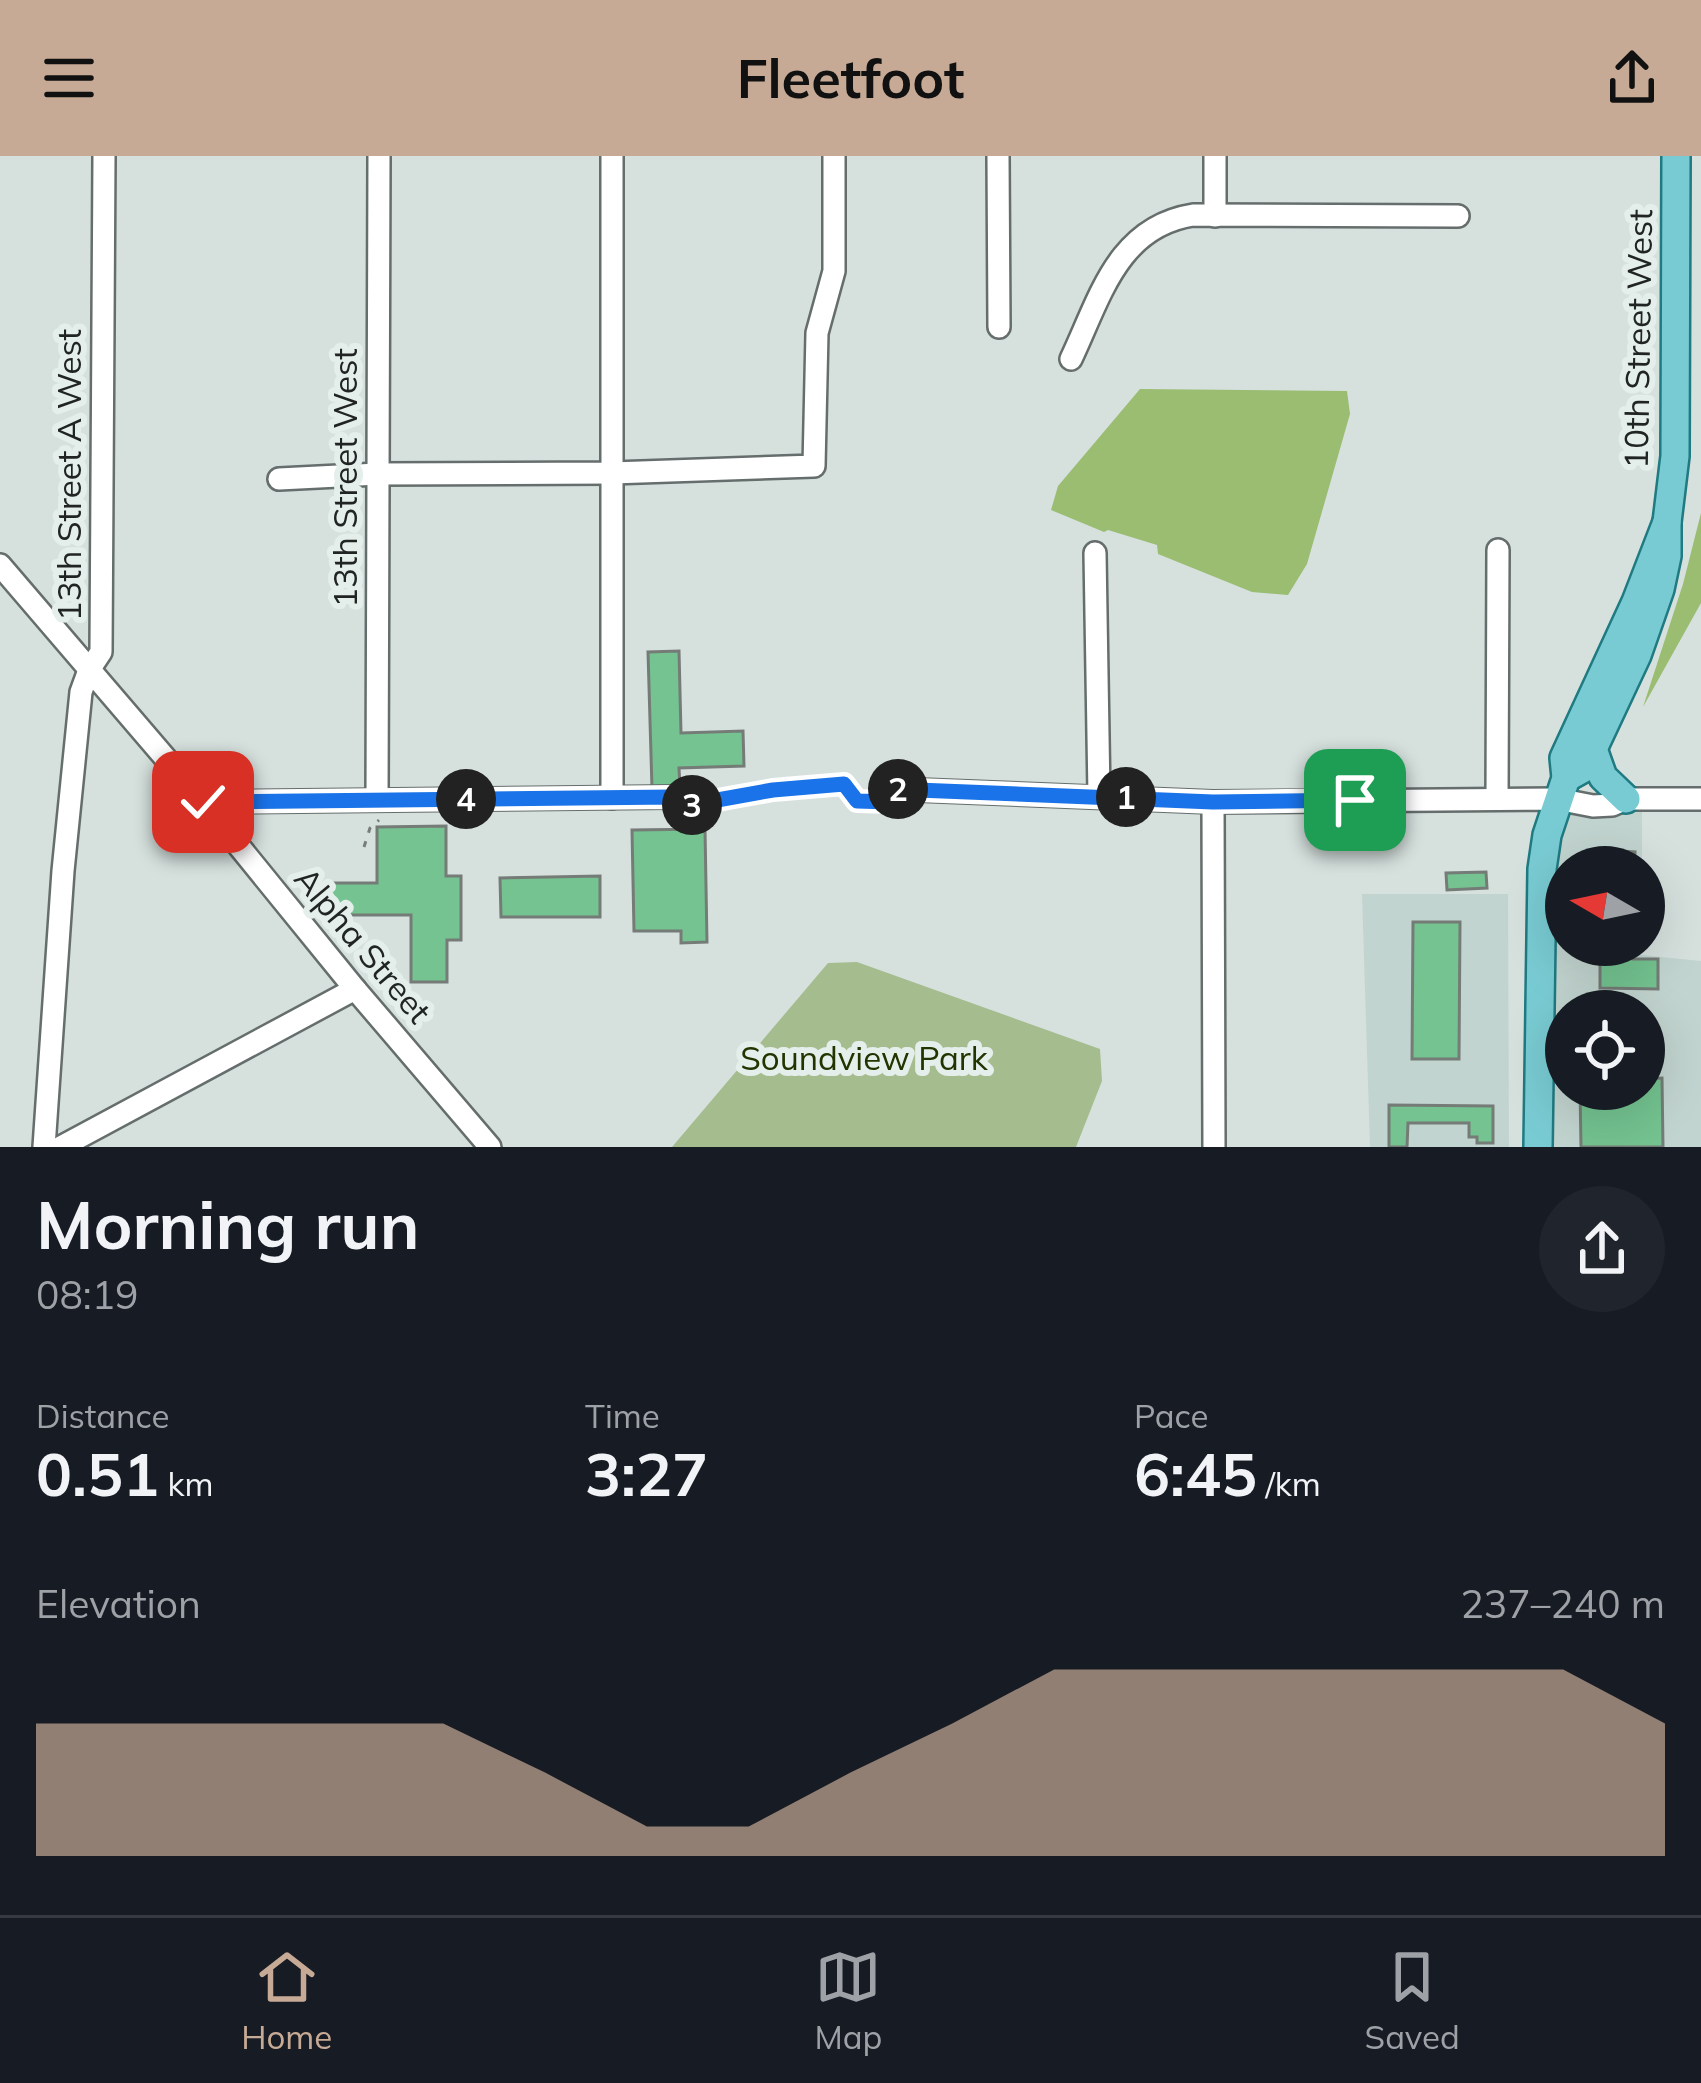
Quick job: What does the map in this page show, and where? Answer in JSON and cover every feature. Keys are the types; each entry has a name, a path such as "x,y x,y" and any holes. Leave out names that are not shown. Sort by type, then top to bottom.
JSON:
{"main road":[{"name":"10th Street West","path":"1562,789 1584,768 1593,749 1649,623 1667,556 1666,522 1675,456 1676,156"},
{"name":"10th Street West","path":"1538,1147 1539,908 1547,835 1562,789 1564,758 1636,602 1666,522"},
{"path":"1593,749 1603,777 1627,799"}],"street":[{"name":"13th Street A West","path":"44,1147 81,692 101,652 104,156"},
{"name":"13th Street West","path":"379,156 378,474 386,800"},
{"path":"612,156 612,798"},
{"path":"280,478 814,466 817,333 833,271 834,156"},
{"path":"998,156 999,327"},
{"path":"1215,156 1215,216"},
{"path":"1071,359 1113,271 1133,242 1171,218 1458,216"},
{"path":"1497,799 1498,550"},
{"path":"1094,553 1099,796"},
{"name":"Alpha Street","path":"0,565 490,1147"},
{"path":"892,789 1213,802 1497,799 1562,789 1593,806 1627,799 1701,799"},
{"path":"203,802 673,797"},
{"path":"1213,802 1214,1147"},
{"path":"62,1147 355,989"}],"path":[{"path":"673,797 684,806 773,790 844,784 857,801 891,802 892,789"},
{"path":"364,847 370,828 390,812 386,800"}],"shaded area":[{"path":"1642,808 1642,846 1554,846 1559,813"},
{"path":"1362,894 1508,894 1509,1147 1370,1147"},
{"path":"1665,957 1701,961 1701,1147 1548,1147 1548,1110 1665,1110 1665,990 1547,990 1546,966 1665,966"}],"green space":[{"path":"1140,389 1347,391 1350,414 1307,564 1288,595 1252,592 1158,554 1157,545 1104,532 1051,510 1058,486"},
{"path":"1701,513 1701,603 1643,707 1683,584"},
{"name":"Soundview Park","path":"857,962 1100,1049 1102,1081 1076,1147 672,1147 828,963"}],"building":[{"path":"679,651 681,733 743,731 744,766 679,768 680,788 652,789 648,652"},
{"path":"446,826 446,876 461,876 461,940 447,940 447,982 411,982 411,915 327,915 327,883 377,883 377,827"},
{"path":"705,829 707,942 681,943 681,931 634,931 632,830"},
{"path":"1486,872 1487,888 1447,890 1446,873"},
{"path":"600,876 600,917 501,917 500,878"},
{"path":"1413,922 1460,922 1459,1059 1412,1059"},
{"path":"1600,966 1658,966 1658,989 1600,988"},
{"path":"1389,1105 1493,1106 1493,1143 1477,1143 1477,1137 1469,1137 1469,1123 1408,1123 1407,1147 1389,1147"},
{"path":"1580,1110 1662,1110 1663,1147 1581,1147"}],"route":[{"path":"203,802 673,797 684,806 773,790 844,784 857,801 891,802 892,789 1213,802 1355,800"}]}
